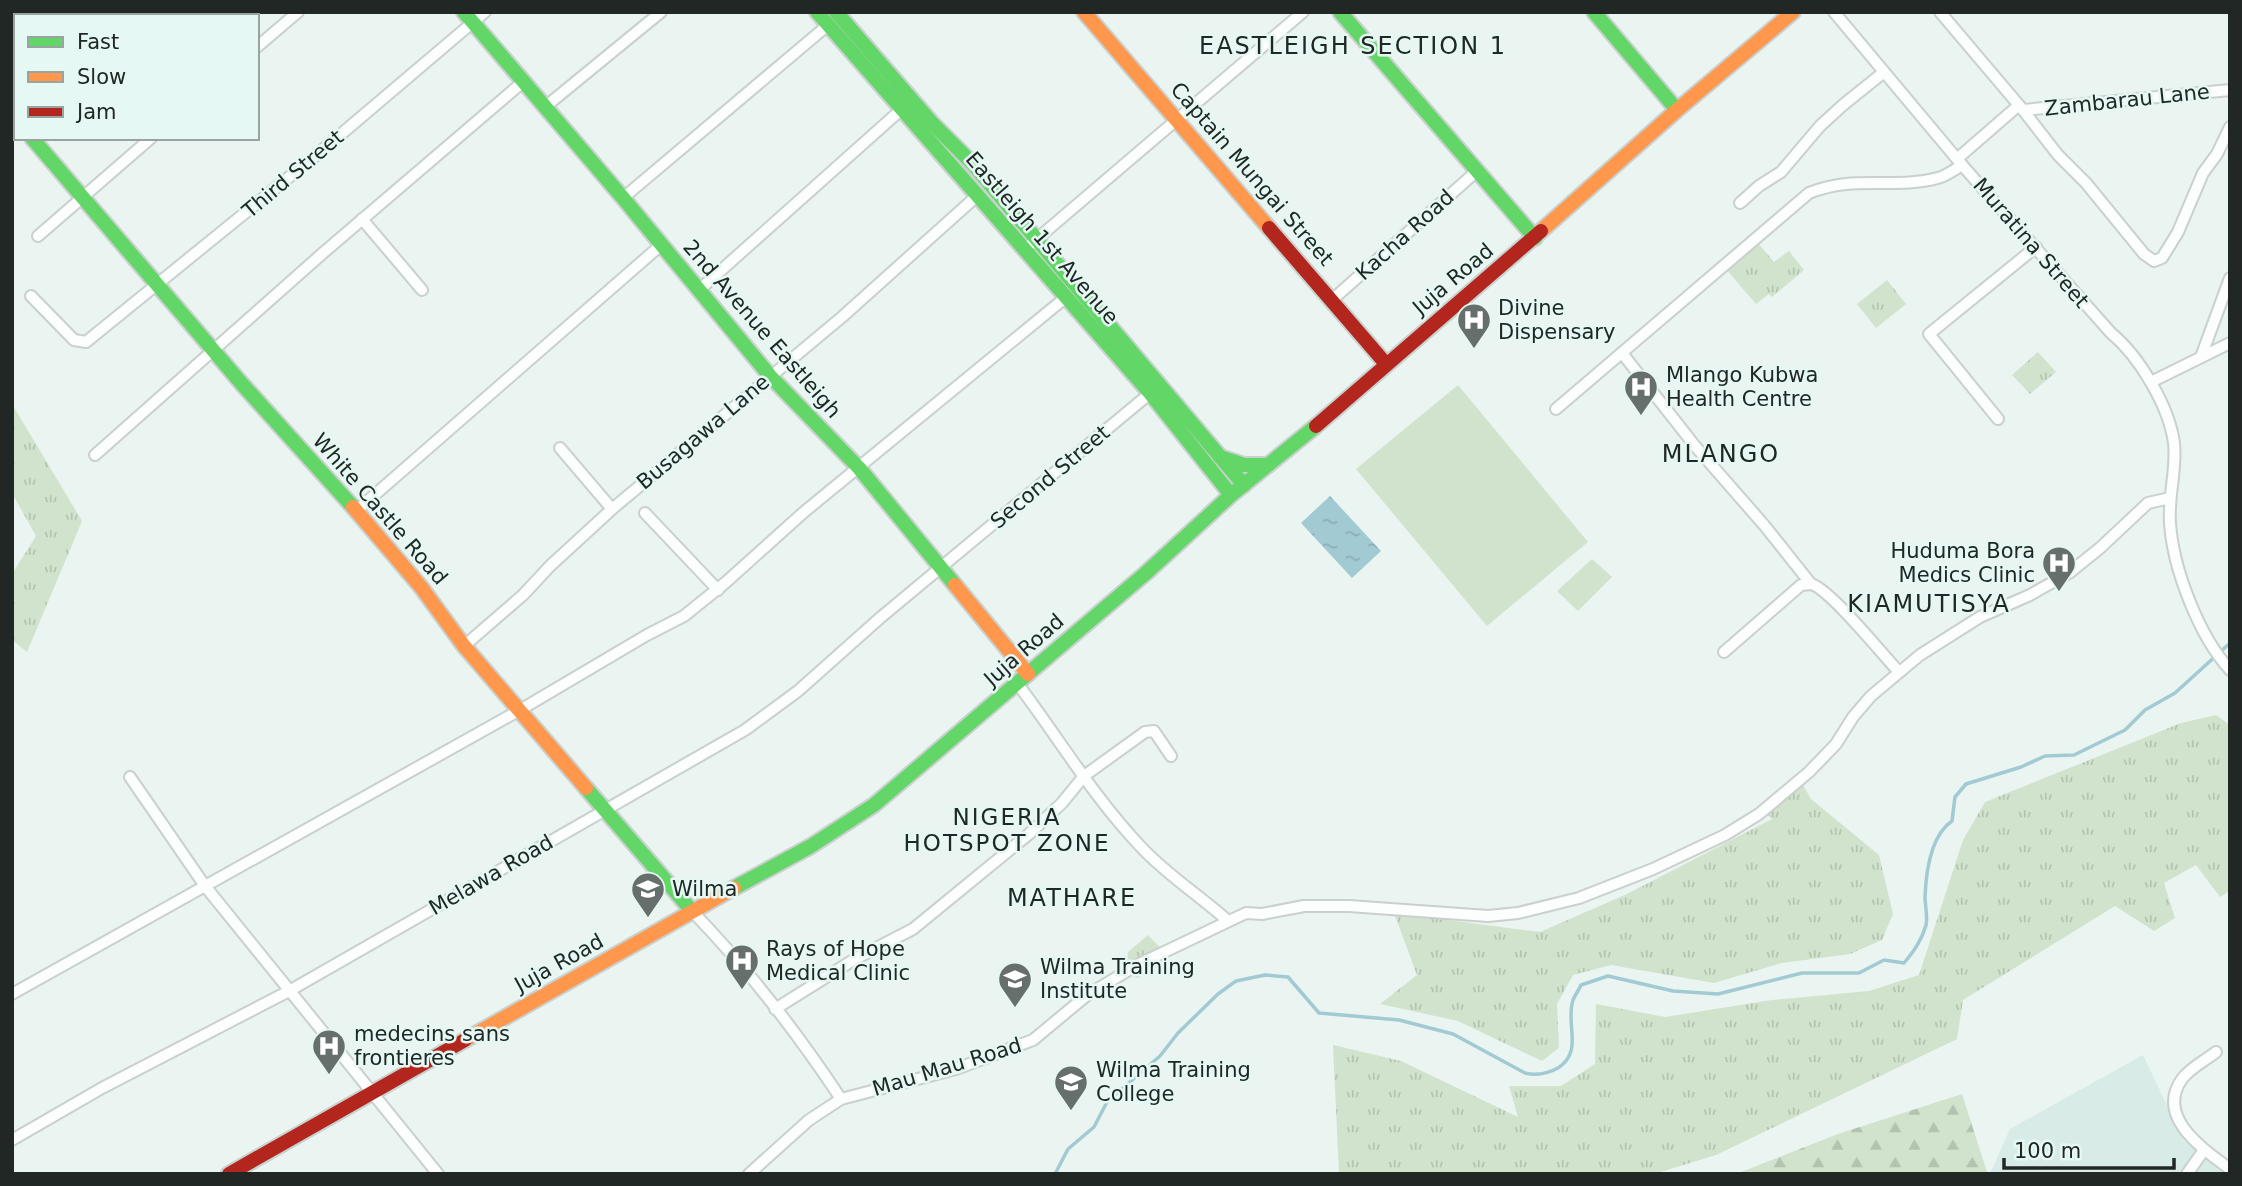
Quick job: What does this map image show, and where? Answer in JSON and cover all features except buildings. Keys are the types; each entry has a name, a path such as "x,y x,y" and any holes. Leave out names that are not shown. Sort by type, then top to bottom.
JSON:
{"main road":[{"name":"Eastleigh 1st Avenue","path":"817,12 832,18 974,164 1214,461 1244,485"},
{"name":"Captain Mungai Street","path":"1084,12 1386,364"},
{"path":"1340,12 1535,238"},
{"path":"1594,12 1677,110"},
{"name":"Juja Road","path":"1762,39 1779,12"},
{"name":"Juja Road","path":"229,1174 800,852 874,806 1146,572 1231,495 1535,238 1677,110 1793,12"},
{"name":"2nd Avenue Eastleigh","path":"468,18 524,81 770,376 859,468 942,568 1023,678"},
{"name":"Eastleigh 1st Avenue","path":"832,18 903,108 1065,298 1154,389"},
{"name":"White Castle Road","path":"34,140 212,351 404,566 450,623 464,646 692,911"},
{"name":"Eastleigh 1st Avenue","path":"1214,461 1231,495"},
{"path":"1194,528 1213,499 1214,461 1244,465 1270,464"}],"street":[{"path":"259,45 298,12"},
{"name":"Third Street","path":"31,296 74,340 86,342 159,286 468,18 485,12"},
{"path":"545,107 661,12"},
{"path":"1025,249 1303,12"},
{"name":"Muratina Street","path":"1834,12 1960,162 2111,333 2123,343 2151,382 2170,427 2174,444 2170,524 2178,563 2187,593 2205,633 2230,670"},
{"path":"1940,12 2058,155 2086,183 2144,254 2154,261 2162,258 2178,232 2203,173 2217,154 2230,127"},
{"path":"622,198 832,18"},
{"path":"1740,203 1759,186 1781,172 1820,126 1884,72"},
{"path":"95,455 362,219 524,81"},
{"name":"Zambarau Lane","path":"2021,108 2230,90"},
{"path":"699,290 903,108"},
{"path":"1556,409 1809,193 1829,185 1870,181 1920,181 1941,177 2021,108"},
{"path":"38,236 149,140"},
{"name":"Kacha Road","path":"1332,300 1478,170"},
{"name":"Busagawa Lane","path":"464,646 612,509 842,317 978,195"},
{"path":"362,219 422,289"},
{"path":"355,512 661,245"},
{"path":"1998,419 1929,334 2036,247"},
{"path":"2201,357 2230,278"},
{"path":"12,994 684,617 804,512 1065,298"},
{"path":"2151,382 2230,343"},
{"path":"1622,353 1695,446 1811,584"},
{"name":"Second Street","path":"942,568 1154,389"},
{"path":"560,448 612,509"},
{"name":"Mau Mau Road","path":"749,1174 808,1121 841,1099 956,1069 1033,1040 1086,996 1137,965 1246,913 1262,914 1304,906 1381,908 1488,916 1546,908 1615,885 1692,851 1759,814 1809,772 1836,744 1853,717 1871,696 1899,672 1980,617 2030,595 2069,573 2148,503 2170,498"},
{"path":"645,513 718,590"},
{"name":"Melawa Road","path":"12,1140 102,1088 289,991 745,730 775,709 942,568"},
{"path":"1724,652 1801,585 1811,584 1819,587 1899,672"},
{"path":"1023,678 1084,776 1138,845 1157,864 1228,921"},
{"path":"775,1009 855,959 913,929 1029,834 1062,803 1084,776 1150,730 1154,731 1171,756"},
{"path":"131,777 205,886 438,1174"},
{"path":"692,911 775,1009 830,1080 841,1099"},
{"path":"2216,1052 2184,1076 2177,1087 2176,1115 2182,1127 2204,1150 2230,1169"},
{"path":"2187,1174 2204,1150"}],"shaded area":[{"path":"2143,1055 2184,1141 2229,1174 1990,1174 2010,1129"}],"green space":[{"path":"1757,242 1774,262 1789,251 1804,270 1772,297 1769,294 1756,304 1725,268"},
{"path":"1887,280 1906,304 1876,328 1857,304"},
{"path":"2038,352 2056,372 2030,394 2012,375"},
{"path":"1458,385 1588,542 1487,626 1356,469"},
{"path":"12,404 82,521 27,652 12,640 12,574 36,536 12,493"},
{"path":"1592,559 1612,577 1578,611 1557,591"},
{"path":"2216,715 2230,725 2230,891 2220,897 2196,865 2164,883 2175,918 2154,931 2115,906 1963,1000 1957,1039 1716,1155 1654,1174 1339,1174 1333,1045 1401,1061 1518,1117 1509,1086 1561,1086 1595,1064 1596,1004 1665,1017 1772,1000 1869,991 1919,975 1963,840 1985,802 2181,723"},
{"path":"1803,785 1811,799 1879,855 1893,914 1882,940 1850,954 1782,963 1714,983 1611,965 1573,975 1557,1004 1559,1048 1542,1061 1458,1021 1380,1004 1417,975 1394,913 1540,932 1627,894 1772,819 1768,815"},
{"path":"1148,935 1167,955 1156,968 1138,978 1126,974 1128,952"},
{"path":"1962,1094 1987,1172 1736,1174 1838,1134"}],"water":[{"path":"1330,496 1381,551 1352,578 1301,523"}],"waterway":[{"path":"1055,1174 1068,1149 1094,1127 1107,1102 1160,1056 1178,1033 1218,994 1236,981 1265,975 1288,977 1319,1013 1399,1020 1453,1034 1525,1073 1538,1074 1558,1068 1570,1054 1571,1009 1581,985 1608,976 1673,991 1718,994 1802,973 1859,973 1884,960 1904,963 1917,945 1926,925 1925,897 1934,845 1952,821 1955,797 1966,784 2021,767 2045,756 2074,755 2125,730 2145,710 2175,693 2230,643"}],"traffic: fast":[{"path":"464,12 770,376 859,468 955,585"},
{"path":"817,12 1150,393 1231,495"},
{"path":"836,12 932,123 973,164 1244,485"},
{"path":"1340,12 1535,238"},
{"path":"1594,12 1677,110"},
{"path":"34,140 242,384 353,507"},
{"path":"734,888 811,846 874,805 1146,573 1231,495 1316,426"},
{"path":"1220,457 1244,465 1268,465"},
{"path":"586,788 692,911"}],"traffic: slow":[{"path":"1084,12 1269,228"},
{"path":"1541,231 1677,110 1793,12"},
{"path":"353,507 421,587 464,646 586,788"},
{"path":"955,585 1028,674"},
{"path":"465,1040 734,888"}],"traffic: jam":[{"path":"1269,228 1386,364"},
{"path":"1316,426 1541,231"},
{"path":"229,1174 465,1040"}],"place":[{"name":"Divine Dispensary","path":"1474,350"},
{"name":"Mlango Kubwa Health Centre","path":"1641,417"},
{"name":"Huduma Bora Medics Clinic","path":"2059,593"},
{"name":"Wilma","path":"648,919"},
{"name":"Rays of Hope Medical Clinic","path":"742,991"},
{"name":"Wilma Training Institute","path":"1015,1009"},
{"name":"medecins sans frontieres","path":"329,1076"},
{"name":"Wilma Training College","path":"1071,1112"}],"district":[{"name":"EASTLEIGH SECTION 1","path":"1353,46"},
{"name":"MLANGO","path":"1721,454"},
{"name":"KIAMUTISYA","path":"1929,604"},
{"name":"NIGERIA HOTSPOT ZONE","path":"1007,830"},
{"name":"MATHARE","path":"1072,898"}]}
